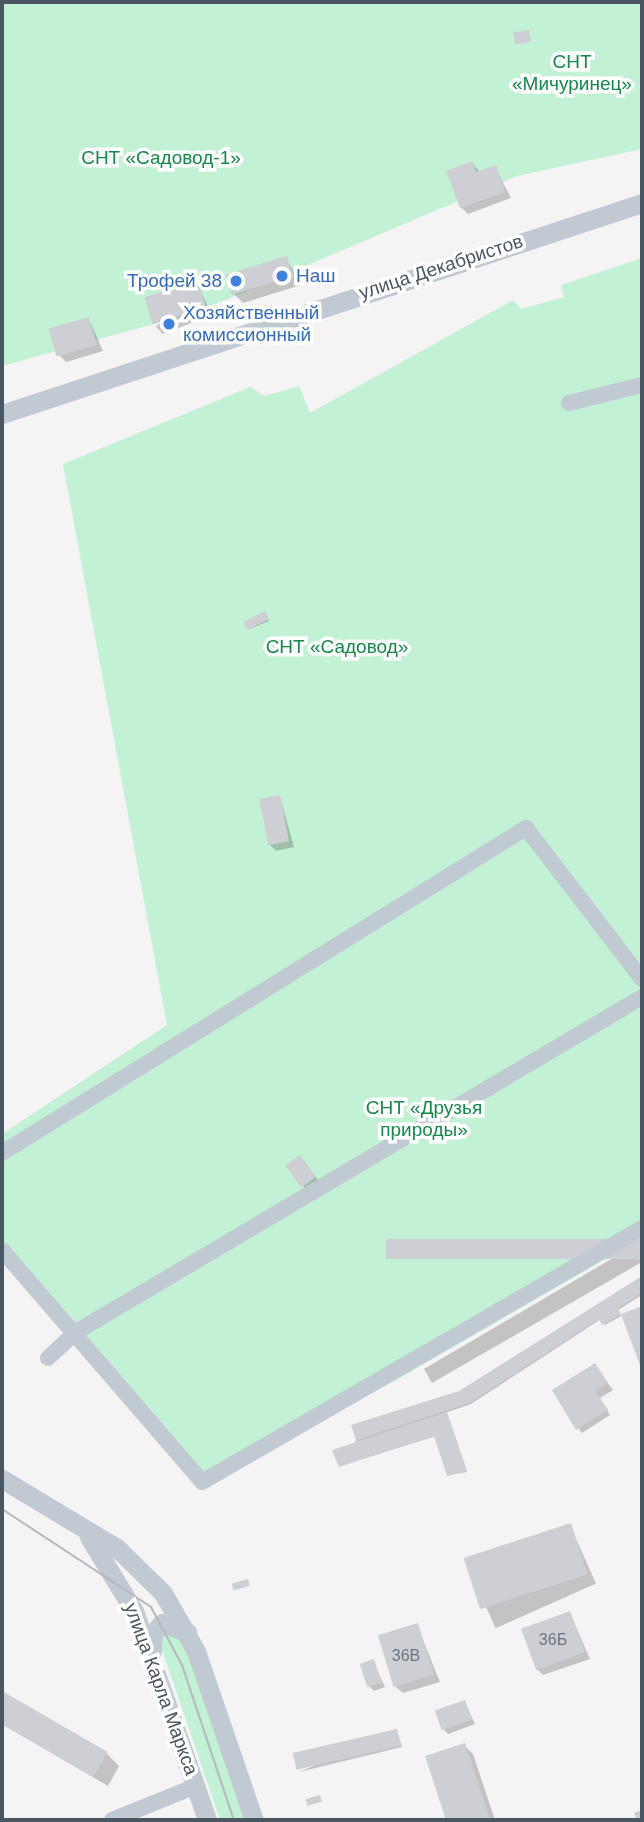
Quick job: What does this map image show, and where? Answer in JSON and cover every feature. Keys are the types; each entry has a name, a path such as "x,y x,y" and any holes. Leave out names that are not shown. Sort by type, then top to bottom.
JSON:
{"street":[{"name":"улица Декабристов","path":"2,414 642,203"},
{"path":"569,402 642,385"},
{"path":"2,1153 526,828 642,979"},
{"path":"48,1358 76,1332 642,997"},
{"path":"2,1250 76,1332 202,1482 642,1228"},
{"name":"улица Карла Маркса","path":"2,1479 135,1562 188,1633 254,1820"},
{"name":"улица Карла Маркса","path":"82,1528 111,1565 156,1668 207,1820"},
{"path":"156,1668 157,1626 173,1623 188,1633"},
{"path":"112,1820 196,1786"}],"green space":[{"name":"СНТ «Садовод-1»","path":"3,2 642,2 642,149 517,176 197,312 2,366"},
{"path":"642,258 642,1238 400,1378 202,1482 2,1259 2,1134 167,1025 63,464 250,387 264,396 299,386 310,413 513,300 521,309 564,297 561,285"},
{"path":"168,1627 184,1637 246,1820 220,1820 157,1635"}],"building":[{"path":"529,30 531,42 515,44 513,33"},
{"path":"473,161 476,172 496,165 505,192 460,208 446,171"},
{"path":"287,256 293,276 232,295 226,275"},
{"path":"198,281 206,308 153,324 144,297"},
{"path":"89,317 97,345 57,356 49,329"},
{"path":"265,611 269,619 248,630 244,622"},
{"path":"280,795 289,841 268,845 259,799"},
{"path":"300,1155 316,1177 301,1187 285,1166"},
{"path":"386,1239 642,1239 642,1259 386,1259"},
{"path":"642,1276 642,1293 618,1308 621,1314 602,1325 599,1319 469,1403 356,1440 351,1425 459,1391"},
{"path":"642,1306 642,1371 621,1314"},
{"path":"595,1363 608,1383 595,1391 608,1410 576,1430 552,1390"},
{"path":"447,1412 467,1471 447,1476 434,1436 339,1467 332,1450"},
{"path":"571,1523 588,1574 480,1609 464,1558"},
{"path":"248,1579 250,1586 234,1590 232,1584"},
{"path":"570,1611 585,1652 536,1670 521,1629"},
{"path":"418,1623 434,1675 394,1687 378,1635"},
{"path":"374,1659 382,1683 367,1687 360,1664"},
{"path":"2,1691 108,1752 93,1777 2,1724"},
{"path":"465,1700 472,1720 442,1730 435,1710"},
{"path":"397,1729 401,1746 297,1770 293,1753"},
{"path":"465,1743 490,1820 446,1820 425,1756"},
{"path":"320,1795 322,1802 308,1806 306,1799"},
{"path":"642,1810 642,1820 637,1820 634,1813"}],"tram line":[{"path":"2,1509 151,1607 182,1665 234,1820"}],"place":[{"name":"Наш","path":"282,276"},
{"name":"Трофей 38","path":"236,281"},
{"name":"Хозяйственный комиссионный","path":"169,324"}],"park label":[{"name":"СНТ «Мичуринец»","path":"572,73"},
{"name":"СНТ «Садовод»","path":"337,647"},
{"name":"СНТ «Друзья природы»","path":"424,1119"}]}
